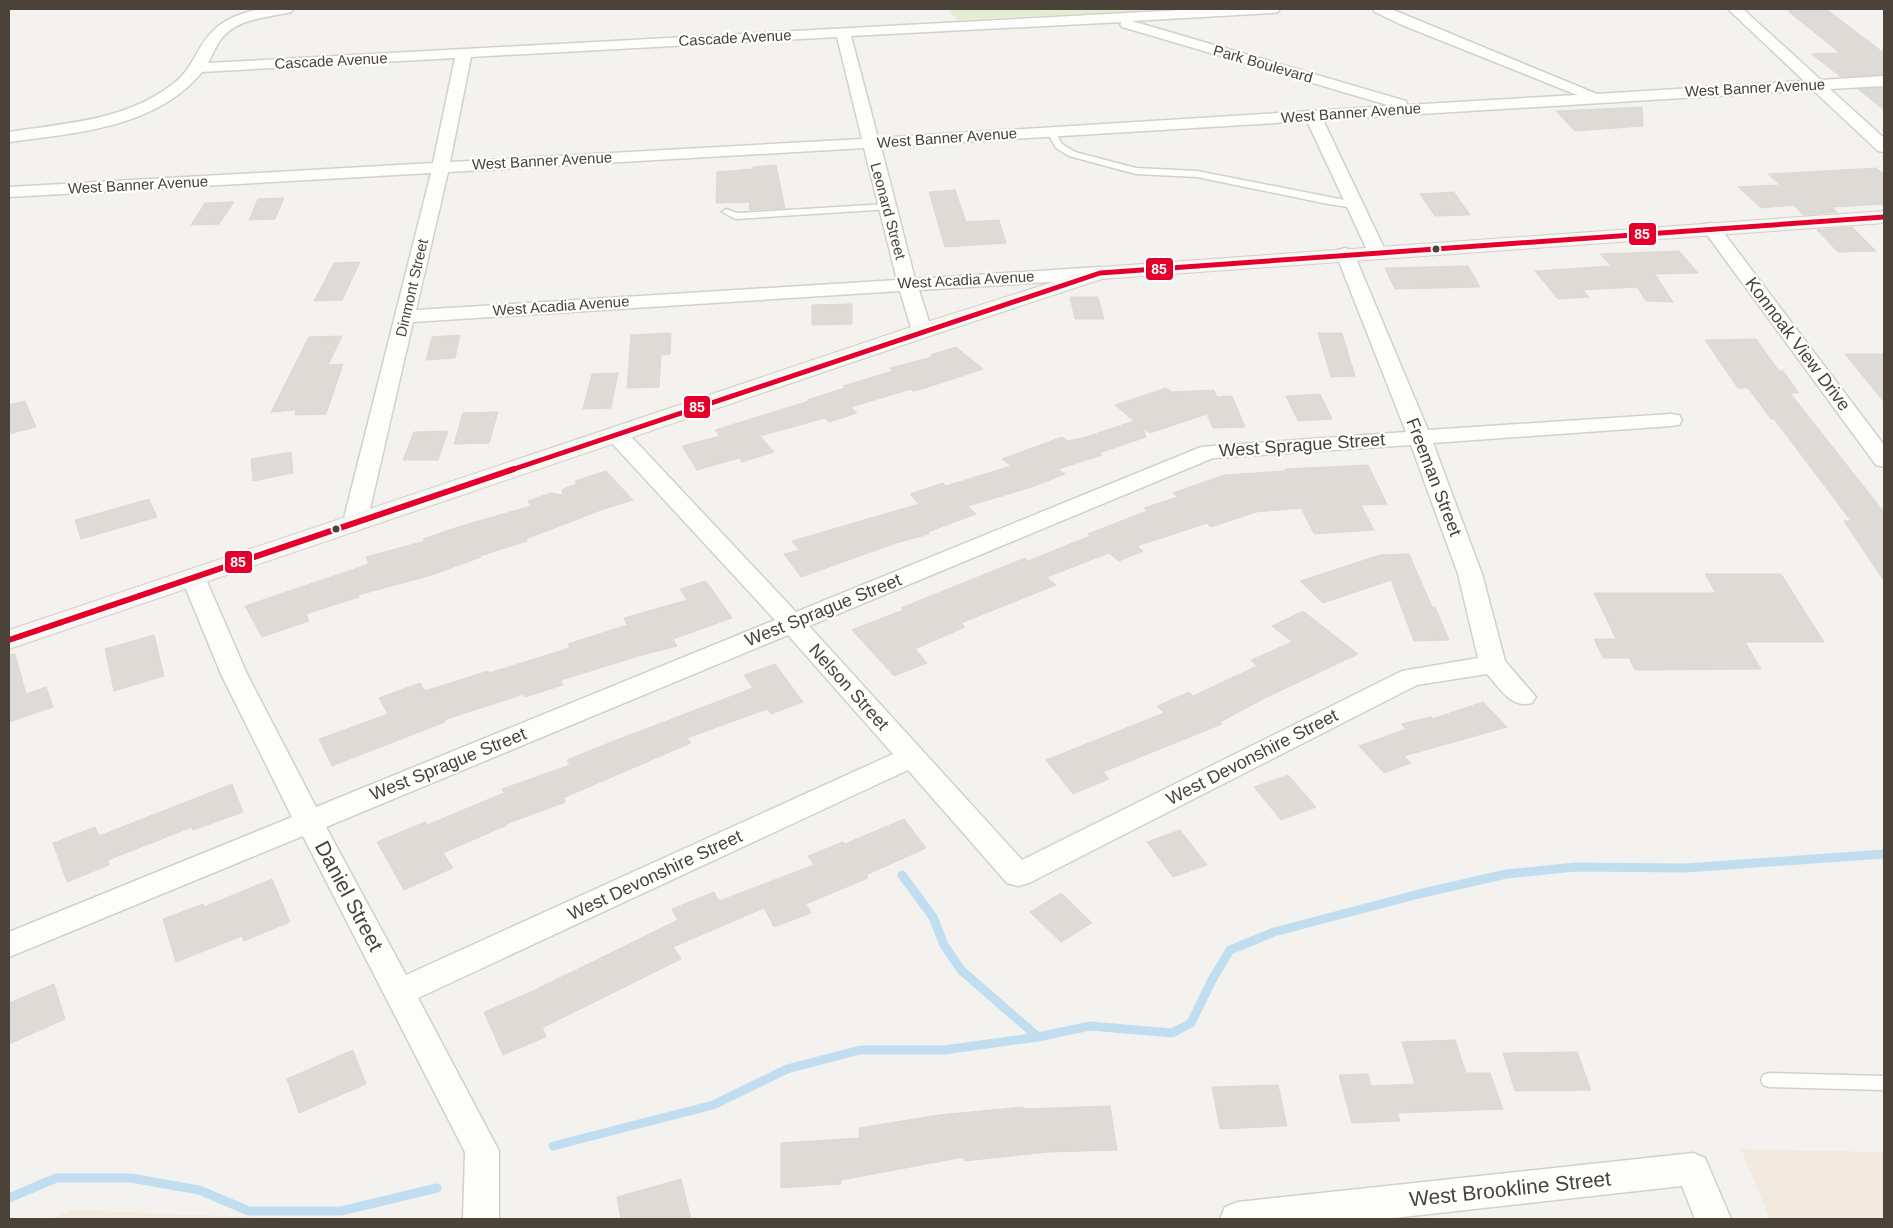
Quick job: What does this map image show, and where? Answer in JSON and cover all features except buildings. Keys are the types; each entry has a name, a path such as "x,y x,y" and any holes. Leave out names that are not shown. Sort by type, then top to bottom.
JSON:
{"street":[{"path":"9,137 92,125 124,116 154,104 181,86 197,68 210,44 218,34 229,26 254,15 286,9"},
{"name":"Cascade Avenue","path":"197,68 1273,9"},
{"path":"1380,9 1453,41 1595,97"},
{"path":"1735,9 1884,147"},
{"path":"906,14 924,28"},
{"name":"Park Boulevard","path":"1109,18 1417,109"},
{"name":"Leonard Street","path":"843,32 907,284 922,331"},
{"name":"Dinmont Street","path":"355,522 441,167 464,53"},
{"name":"West Banner Avenue","path":"9,192 870,143 1595,97 1884,81"},
{"path":"1313,116 1377,252"},
{"name":"West Acadia Avenue","path":"406,316 1100,273 1884,217"},
{"name":"Konnoak View Drive","path":"1711,228 1884,460"},
{"name":"Freeman Street","path":"1346,254 1419,436 1470,574 1494,664 1523,697"},
{"path":"10,636 1100,273"},
{"name":"West Sprague Street","path":"9,945 1209,452 1671,420"},
{"name":"Nelson Street","path":"617,435 792,623 1018,875"},
{"name":"Daniel Street","path":"193,576 234,674 482,1152 482,1219"},
{"name":"West Devonshire Street","path":"1018,875 1411,677 1494,664"},
{"name":"West Devonshire Street","path":"399,993 911,757"},
{"name":"West Brookline Street","path":"1238,1219 1693,1169 1713,1219"}],"lane":[{"path":"1051,132 1059,146 1072,154 1136,171 1198,174 1355,205"},
{"path":"726,212 736,216 887,207"},
{"path":"1769,1080 1884,1083"}],"shaded area":[{"path":"1741,1149 1884,1152 1884,1219 1770,1219"},
{"path":"70,1210 308,1219 53,1219"}],"green space":[{"path":"948,9 1173,9 957,20"}],"waterway":[{"path":"1038,1037 1090,1026 1172,1033 1191,1023 1212,980 1230,950 1274,932 1419,894 1506,874 1575,867 1685,868 1884,854"},
{"path":"902,875 933,917 944,945 961,970 1038,1037"},
{"path":"553,1146 713,1105 787,1069 860,1050 944,1050 1038,1037"},
{"path":"9,1198 56,1178 131,1178 199,1190 249,1211 341,1211 437,1188"}],"transit line":[{"name":"85","path":"9,640 922,331 1100,273 1884,217"}]}
